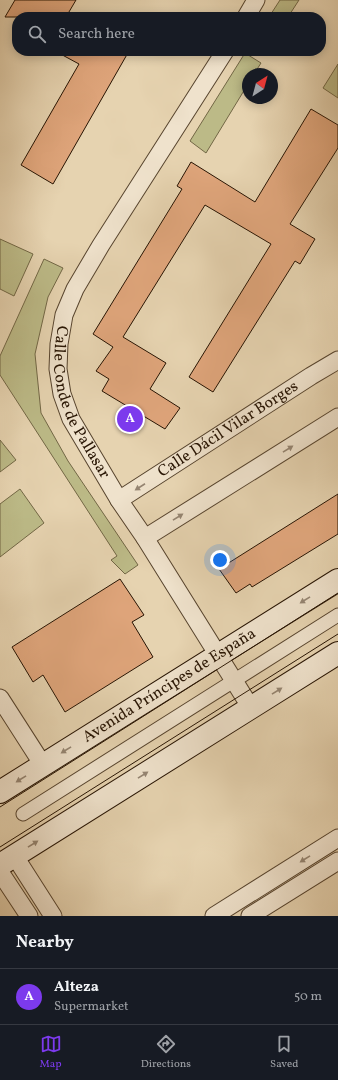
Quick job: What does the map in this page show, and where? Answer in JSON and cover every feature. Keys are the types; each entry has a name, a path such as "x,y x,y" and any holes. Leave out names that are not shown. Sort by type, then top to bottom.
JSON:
{"main road":[{"name":"Avenida Príncipes de España","path":"0,792 338,580"},
{"path":"7,860 338,653"}],"street":[{"path":"249,12 256,0"},
{"name":"Calle Conde de Pallasar","path":"222,56 101,245 75,289 64,315 59,344 58,369 62,394 71,419 119,500 145,538 251,708"},
{"name":"Calle Dácil Vilar Borges","path":"119,500 338,360"},
{"path":"145,538 338,418"},
{"name":"Avenida Príncipes de España","path":"23,814 338,615"},
{"path":"0,698 43,765"},
{"path":"214,916 338,838"},
{"path":"7,860 53,916"},
{"path":"250,916 338,861"},
{"path":"289,869 298,886"},
{"path":"0,872 29,916"},
{"path":"268,882 279,898"}],"shaded area":[{"path":"280,0 299,0 291,12 272,12"},
{"path":"243,56 250,56 261,63 258,68 242,68 242,94 206,153 190,141"},
{"path":"338,64 338,98 323,88"},
{"path":"0,239 33,254 14,296 0,289"},
{"path":"44,259 63,268 48,297 35,354 41,413 68,461 138,565 125,574 111,560 117,556 0,375 0,356"},
{"path":"0,440 16,460 0,472"},
{"path":"20,489 44,523 0,557 0,504"}],"building":[{"path":"15,0 76,0 69,12 12,12 12,17 5,17"},
{"path":"64,56 126,56 53,184 21,165 79,64"},
{"path":"311,109 338,125 338,148 290,224 315,239 300,264 295,261 213,392 189,377 271,244 205,205 123,337 166,363 150,389 180,408 165,429 102,391 109,379 96,371 113,347 93,334 182,189 177,186 191,162 255,202"},
{"path":"338,494 338,534 252,587 250,584 236,593 219,569"},
{"path":"120,579 144,615 132,622 153,657 65,712 43,675 33,682 12,647"}],"tram line":[{"path":"0,807 338,593"},
{"path":"0,847 338,634"}],"place":[{"name":"Alteza","path":"130,419"}]}
